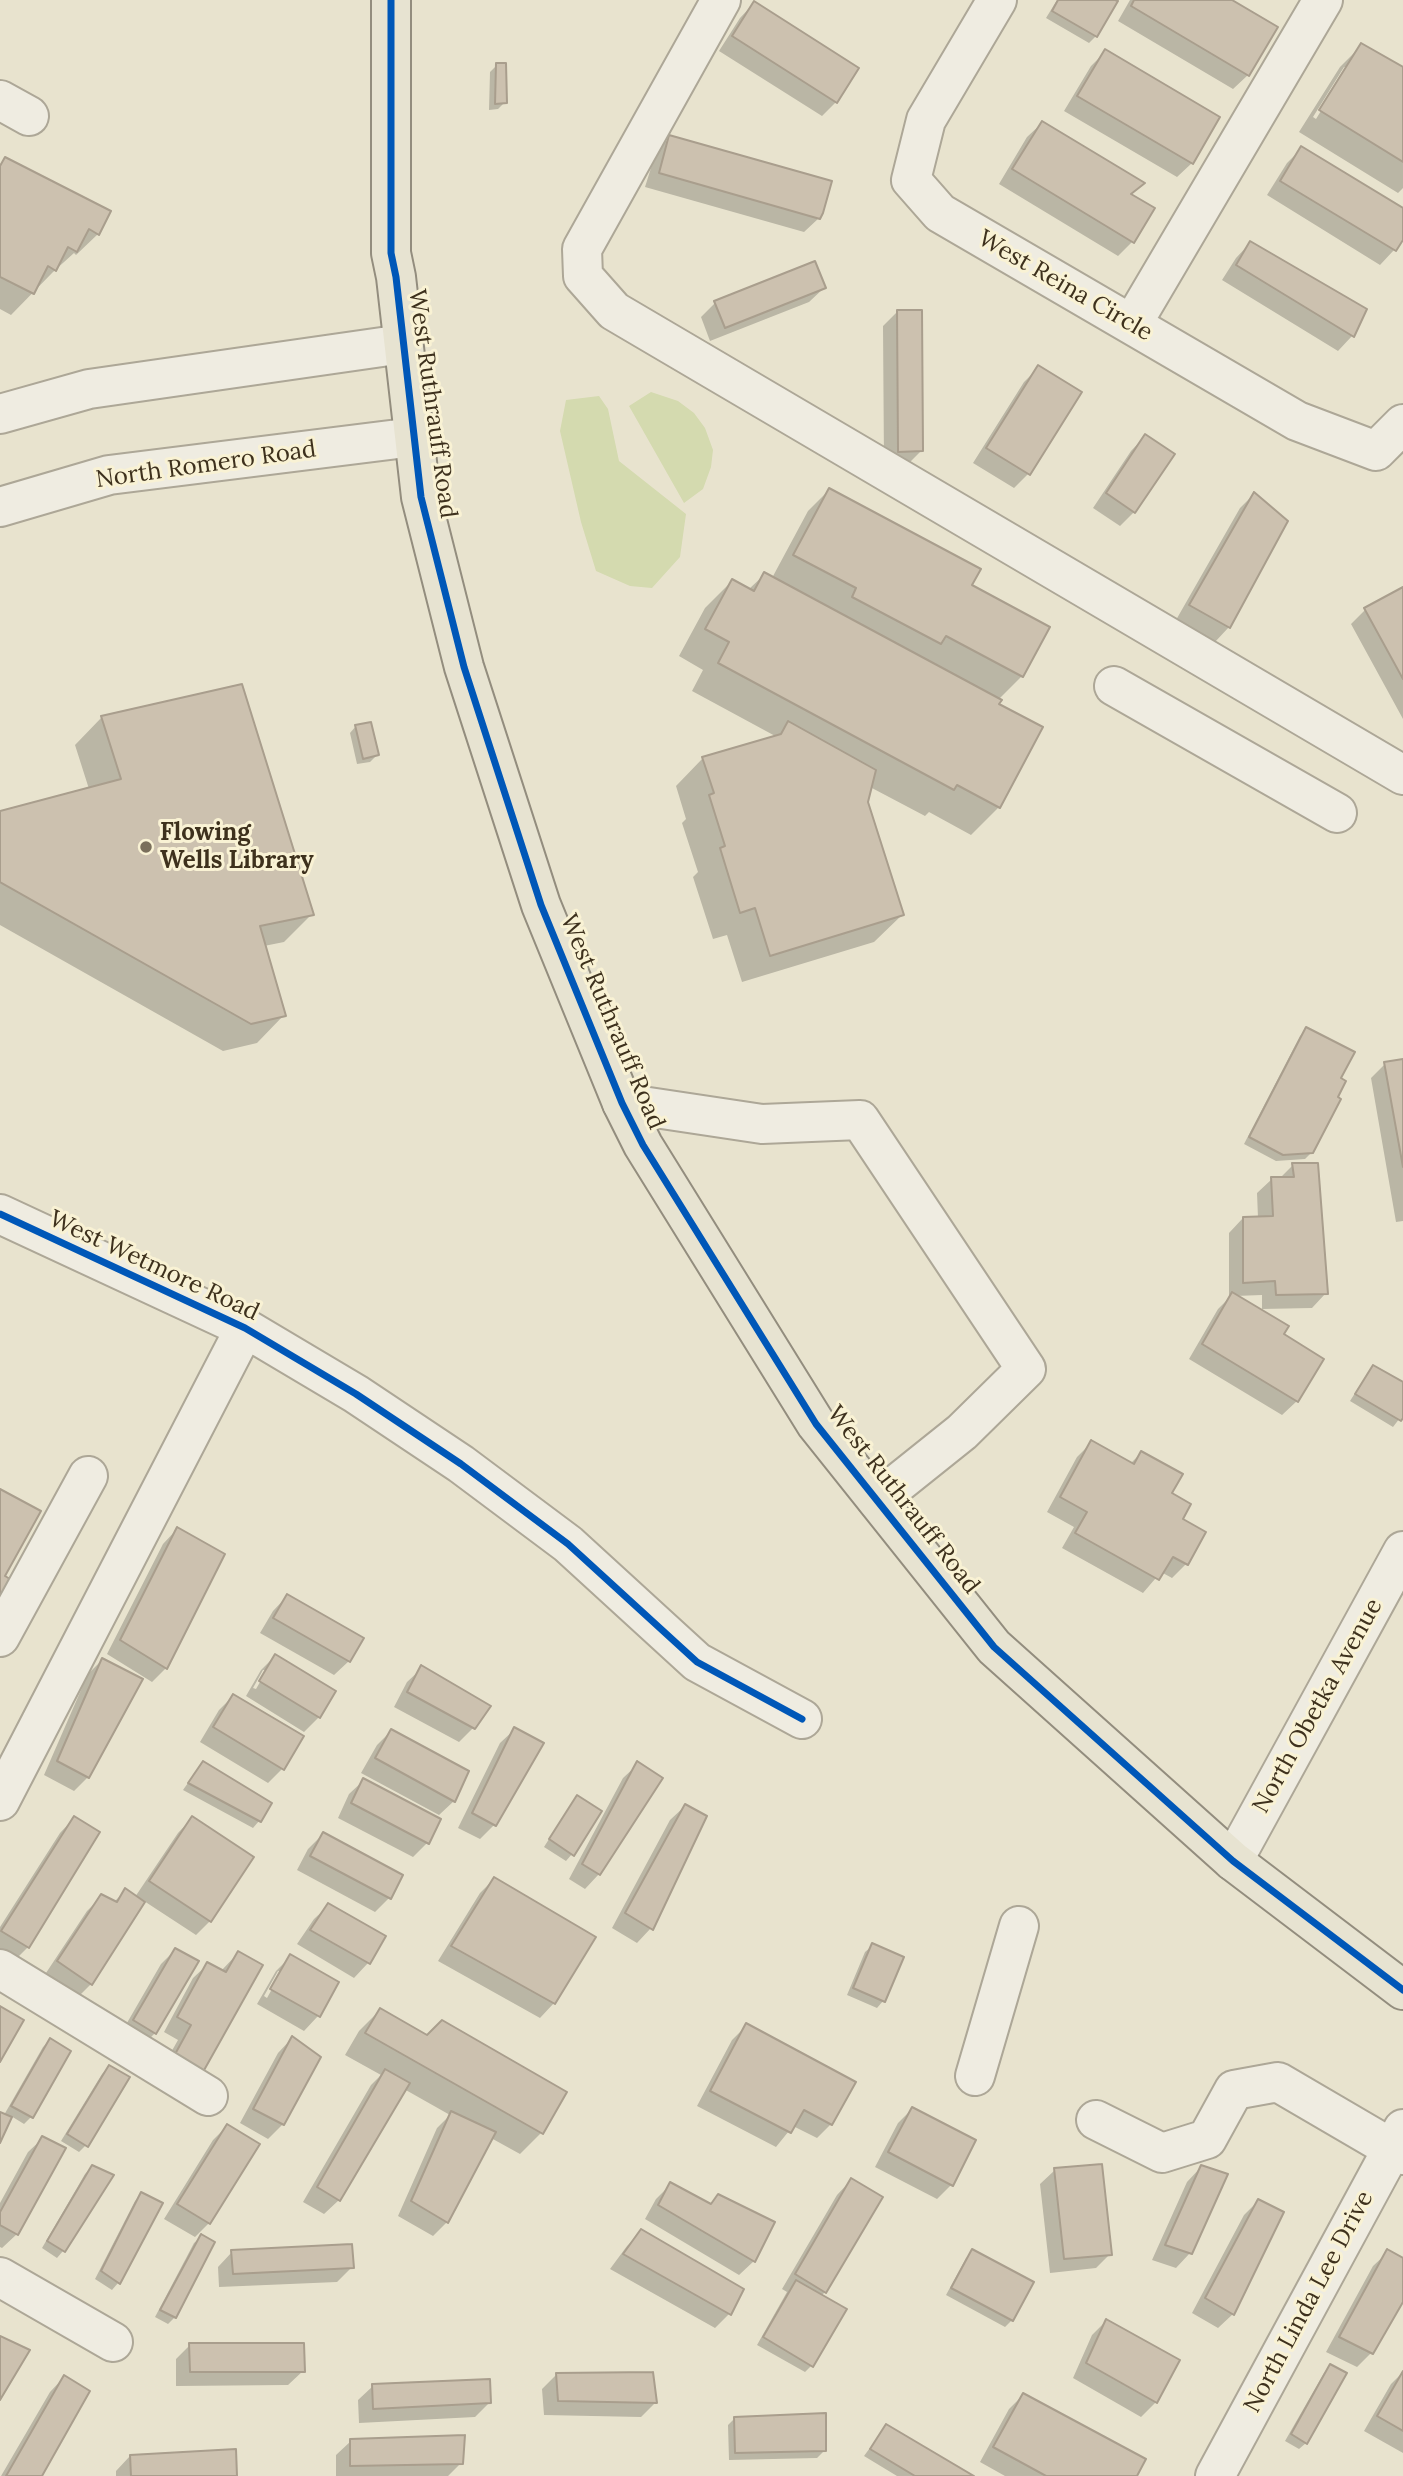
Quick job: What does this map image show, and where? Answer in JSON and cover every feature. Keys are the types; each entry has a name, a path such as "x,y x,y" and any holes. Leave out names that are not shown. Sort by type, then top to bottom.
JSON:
{"main road":[{"name":"West Ruthrauff Road","path":"391,0 391,253 421,497 464,667 541,905 622,1103 643,1145 817,1424 994,1647 1233,1861"},
{"path":"1233,1861 1403,1990"}],"street":[{"path":"721,0 582,249 583,275 614,311 1403,775"},
{"name":"West Reina Circle","path":"998,0 926,120 911,180 940,213 1297,421 1376,451 1403,424"},
{"path":"1132,324 1323,0"},
{"path":"0,414 89,389 403,344"},
{"name":"North Romero Road","path":"0,507 109,475 414,437"},
{"path":"1114,686 1337,813"},
{"path":"622,1103 762,1124 860,1120 1026,1369 962,1432 877,1500"},
{"name":"West Wetmore Road","path":"0,1214 245,1328 356,1394 461,1464 568,1544 697,1662 802,1718"},
{"path":"0,1801 245,1328"},
{"path":"0,1637 88,1476"},
{"name":"North Obetka Avenue","path":"1233,1861 1403,1551"},
{"path":"975,2076 1019,1926"},
{"path":"0,1969 208,2096"},
{"path":"1096,2120 1162,2153 1207,2139 1234,2090 1278,2081 1399,2144"},
{"name":"North Linda Lee Drive","path":"1215,2476 1399,2144"},
{"path":"0,2277 113,2342"}],"green space":[{"path":"651,392 678,401 694,413 705,428 713,450 711,467 703,489 684,503 629,406"},
{"path":"599,396 608,409 619,461 686,514 680,557 652,588 630,586 596,571 581,522 560,431 566,400"}],"building":[{"path":"1058,0 1118,1 1097,37 1052,11"},
{"path":"1134,0 1232,0 1278,27 1249,76 1131,6"},
{"path":"754,1 859,68 837,103 732,36"},
{"path":"1361,43 1403,67 1403,162 1319,110"},
{"path":"1105,49 1220,117 1193,164 1077,96"},
{"path":"496,63 506,63 507,103 495,104"},
{"path":"1042,121 1145,183 1131,194 1155,208 1134,243 1012,169"},
{"path":"669,135 832,181 820,219 659,173"},
{"path":"1301,146 1403,208 1403,240 1396,251 1280,181"},
{"path":"5,157 111,211 99,235 89,229 77,252 68,247 56,271 48,266 34,294 0,277 0,166"},
{"path":"1250,241 1367,309 1354,337 1236,265"},
{"path":"815,261 826,288 725,328 714,301"},
{"path":"897,310 922,310 923,451 898,452"},
{"path":"1038,365 1082,392 1030,475 986,448"},
{"path":"1145,434 1175,454 1135,513 1106,493"},
{"path":"829,488 981,569 972,585 1050,627 1023,677 946,636 941,644 852,597 856,588 793,555"},
{"path":"1254,492 1288,521 1230,628 1189,605"},
{"path":"764,572 1002,700 999,704 1043,727 1000,808 957,785 954,790 718,663 729,642 705,629 732,579 754,591"},
{"path":"1403,587 1403,679 1364,608"},
{"name":"Flowing Wells Library","path":"242,684 314,915 260,926 286,1016 251,1024 0,882 0,811 121,779 101,716"},
{"path":"788,721 876,770 868,802 904,915 770,956 755,908 740,913 720,848 725,846 709,795 714,793 702,757 781,734"},
{"path":"371,722 379,755 363,759 355,725"},
{"path":"1306,1027 1355,1052 1341,1078 1346,1081 1338,1097 1341,1099 1313,1153 1283,1155 1249,1137"},
{"path":"1403,1059 1403,1167 1384,1062"},
{"path":"1292,1163 1318,1163 1328,1294 1276,1295 1275,1281 1243,1283 1243,1217 1273,1216 1271,1177 1294,1177"},
{"path":"1232,1292 1289,1326 1284,1334 1324,1359 1298,1402 1202,1344"},
{"path":"1373,1365 1403,1382 1401,1421 1355,1394"},
{"path":"1091,1440 1134,1464 1141,1451 1183,1474 1172,1493 1191,1504 1183,1519 1206,1532 1188,1565 1173,1557 1159,1580 1075,1533 1087,1512 1060,1497"},
{"path":"0,1489 41,1511 5,1576 15,1582 0,1609"},
{"path":"177,1527 225,1554 167,1669 120,1640"},
{"path":"287,1594 364,1638 350,1662 273,1618"},
{"path":"275,1654 336,1691 320,1718 259,1681"},
{"path":"102,1658 143,1679 89,1778 57,1761"},
{"path":"421,1665 491,1706 475,1729 407,1692"},
{"path":"233,1694 304,1736 284,1770 213,1727"},
{"path":"514,1727 544,1743 496,1826 472,1813"},
{"path":"391,1729 469,1771 455,1802 375,1758"},
{"path":"203,1761 272,1803 261,1822 188,1783"},
{"path":"637,1761 663,1778 600,1875 582,1864"},
{"path":"363,1778 441,1819 429,1844 351,1803"},
{"path":"577,1795 602,1811 574,1856 549,1839"},
{"path":"685,1804 707,1816 653,1930 625,1913"},
{"path":"74,1816 100,1832 29,1948 1,1931"},
{"path":"192,1816 254,1857 211,1922 149,1881"},
{"path":"323,1832 403,1875 391,1899 310,1856"},
{"path":"494,1877 596,1937 555,2004 451,1946"},
{"path":"125,1888 145,1902 92,1985 57,1961 101,1894 117,1902"},
{"path":"328,1903 386,1936 370,1964 310,1930"},
{"path":"872,1943 904,1957 885,2002 853,1988"},
{"path":"175,1948 199,1961 156,2034 133,2020"},
{"path":"238,1951 263,1965 203,2072 174,2056 191,2025 177,2017 207,1962 226,1972"},
{"path":"290,1954 339,1982 320,2017 270,1989"},
{"path":"0,2006 24,2020 0,2062"},
{"path":"380,2008 427,2035 442,2020 567,2092 543,2134 365,2033"},
{"path":"746,2023 856,2082 832,2125 804,2110 791,2133 710,2091"},
{"path":"292,2036 321,2057 284,2125 253,2109"},
{"path":"50,2038 71,2051 33,2118 11,2106"},
{"path":"109,2065 130,2077 88,2147 67,2134"},
{"path":"385,2069 410,2083 340,2201 317,2187"},
{"path":"912,2107 976,2140 953,2186 888,2152"},
{"path":"451,2111 496,2132 448,2223 411,2201"},
{"path":"0,2112 12,2117 0,2143"},
{"path":"227,2124 260,2144 210,2224 177,2204"},
{"path":"42,2136 66,2148 18,2235 0,2225 0,2212"},
{"path":"1102,2164 1112,2255 1064,2259 1054,2168"},
{"path":"92,2165 114,2175 65,2252 47,2241"},
{"path":"1201,2165 1228,2174 1192,2254 1165,2245"},
{"path":"851,2178 883,2197 826,2293 795,2274"},
{"path":"670,2182 711,2204 718,2194 775,2222 755,2262 658,2205"},
{"path":"141,2192 163,2203 120,2284 101,2271"},
{"path":"1258,2199 1284,2212 1234,2315 1205,2298"},
{"path":"641,2229 744,2289 731,2315 623,2254"},
{"path":"201,2234 215,2242 176,2318 160,2310"},
{"path":"352,2244 354,2268 233,2274 231,2250"},
{"path":"972,2249 1034,2282 1013,2321 951,2288"},
{"path":"1387,2249 1403,2258 1403,2302 1373,2354 1339,2337"},
{"path":"796,2280 847,2309 813,2367 763,2337"},
{"path":"1106,2319 1180,2360 1157,2403 1086,2363"},
{"path":"0,2336 30,2350 0,2400"},
{"path":"189,2343 304,2343 305,2372 190,2372"},
{"path":"1330,2364 1347,2373 1307,2444 1291,2434"},
{"path":"1403,2371 1403,2431 1377,2416"},
{"path":"653,2372 657,2403 558,2401 556,2373"},
{"path":"64,2375 90,2391 42,2476 6,2476"},
{"path":"490,2379 491,2403 373,2409 372,2384"},
{"path":"1023,2393 1146,2459 1137,2476 1046,2476 993,2447"},
{"path":"826,2413 826,2451 735,2453 734,2417"},
{"path":"886,2424 974,2476 915,2476 870,2449"},
{"path":"465,2435 463,2464 350,2466 350,2439"},
{"path":"236,2449 237,2476 131,2476 130,2455"}],"cycle path":[{"path":"391,0 391,253 421,497 464,667 541,905 622,1103 643,1145 816,1424 994,1647 1233,1861 1403,1990"},
{"path":"0,1214 245,1328 356,1394 461,1464 568,1544 697,1662 802,1719"}],"place":[{"name":"Flowing Wells Library","path":"146,847"}]}
